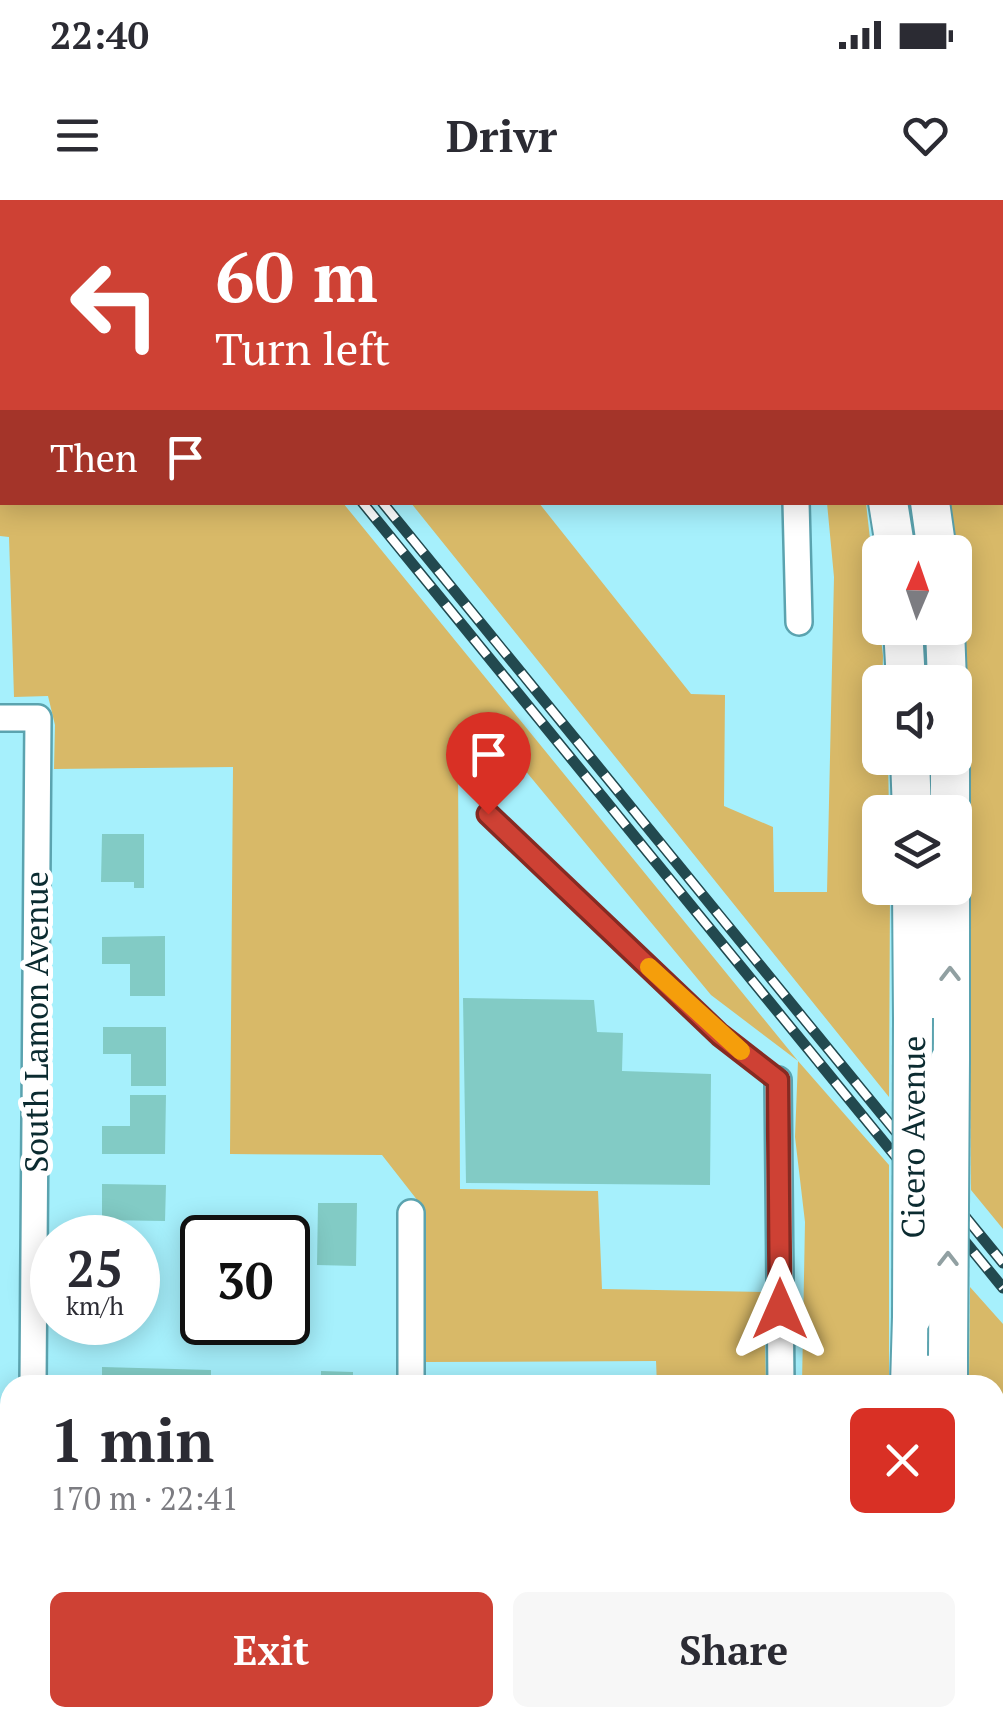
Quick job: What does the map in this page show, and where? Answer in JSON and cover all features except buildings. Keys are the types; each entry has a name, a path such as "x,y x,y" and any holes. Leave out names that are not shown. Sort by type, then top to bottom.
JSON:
{"main road":[{"path":"888,505 893,535"},
{"path":"930,505 935,535"},
{"name":"Cicero Avenue","path":"910,1375 912,905"},
{"name":"Cicero Avenue","path":"948,1370 950,905"}],"street":[{"path":"796,505 799,622"},
{"name":"South Lamon Avenue","path":"0,718 38,718 32,1375"},
{"path":"778,1080 781,1375"},
{"path":"410,1212 411,1375"}],"lane":[{"path":"488,814 720,1035 778,1080"}],"shaded area":[{"path":"0,505 345,505 798,1061 711,995 519,763 458,760 460,1189 598,1191 602,1289 764,1292 766,1375 657,1375 656,1361 424,1362 425,1210 382,1155 230,1154 233,767 54,769 55,725 48,696 14,697 9,537 0,536"},
{"path":"413,505 541,505 691,694 725,695 724,806 773,827 774,892 827,892 834,577 827,505 866,505 870,535 862,535 862,645 882,645 883,656 883,665 862,665 862,775 888,775 889,795 862,795 862,905 890,905 889,1097"},
{"path":"945,505 1003,505 1003,1229 971,1190 968,905 972,905 972,795 967,795 967,775 972,775 972,665 964,665 963,645 972,645 972,535 950,535"},
{"path":"798,1061 889,1165 889,1375 802,1375 805,1222 795,1137"},
{"path":"970,1287 1003,1324 1003,1375 969,1375"}],"railway":[{"path":"364,505 1003,1288"},
{"path":"384,505 1003,1263"}],"slow traffic":[{"path":"649,967 741,1051"}],"route":[{"path":"488,814 720,1035 778,1080 780,1309"}]}
